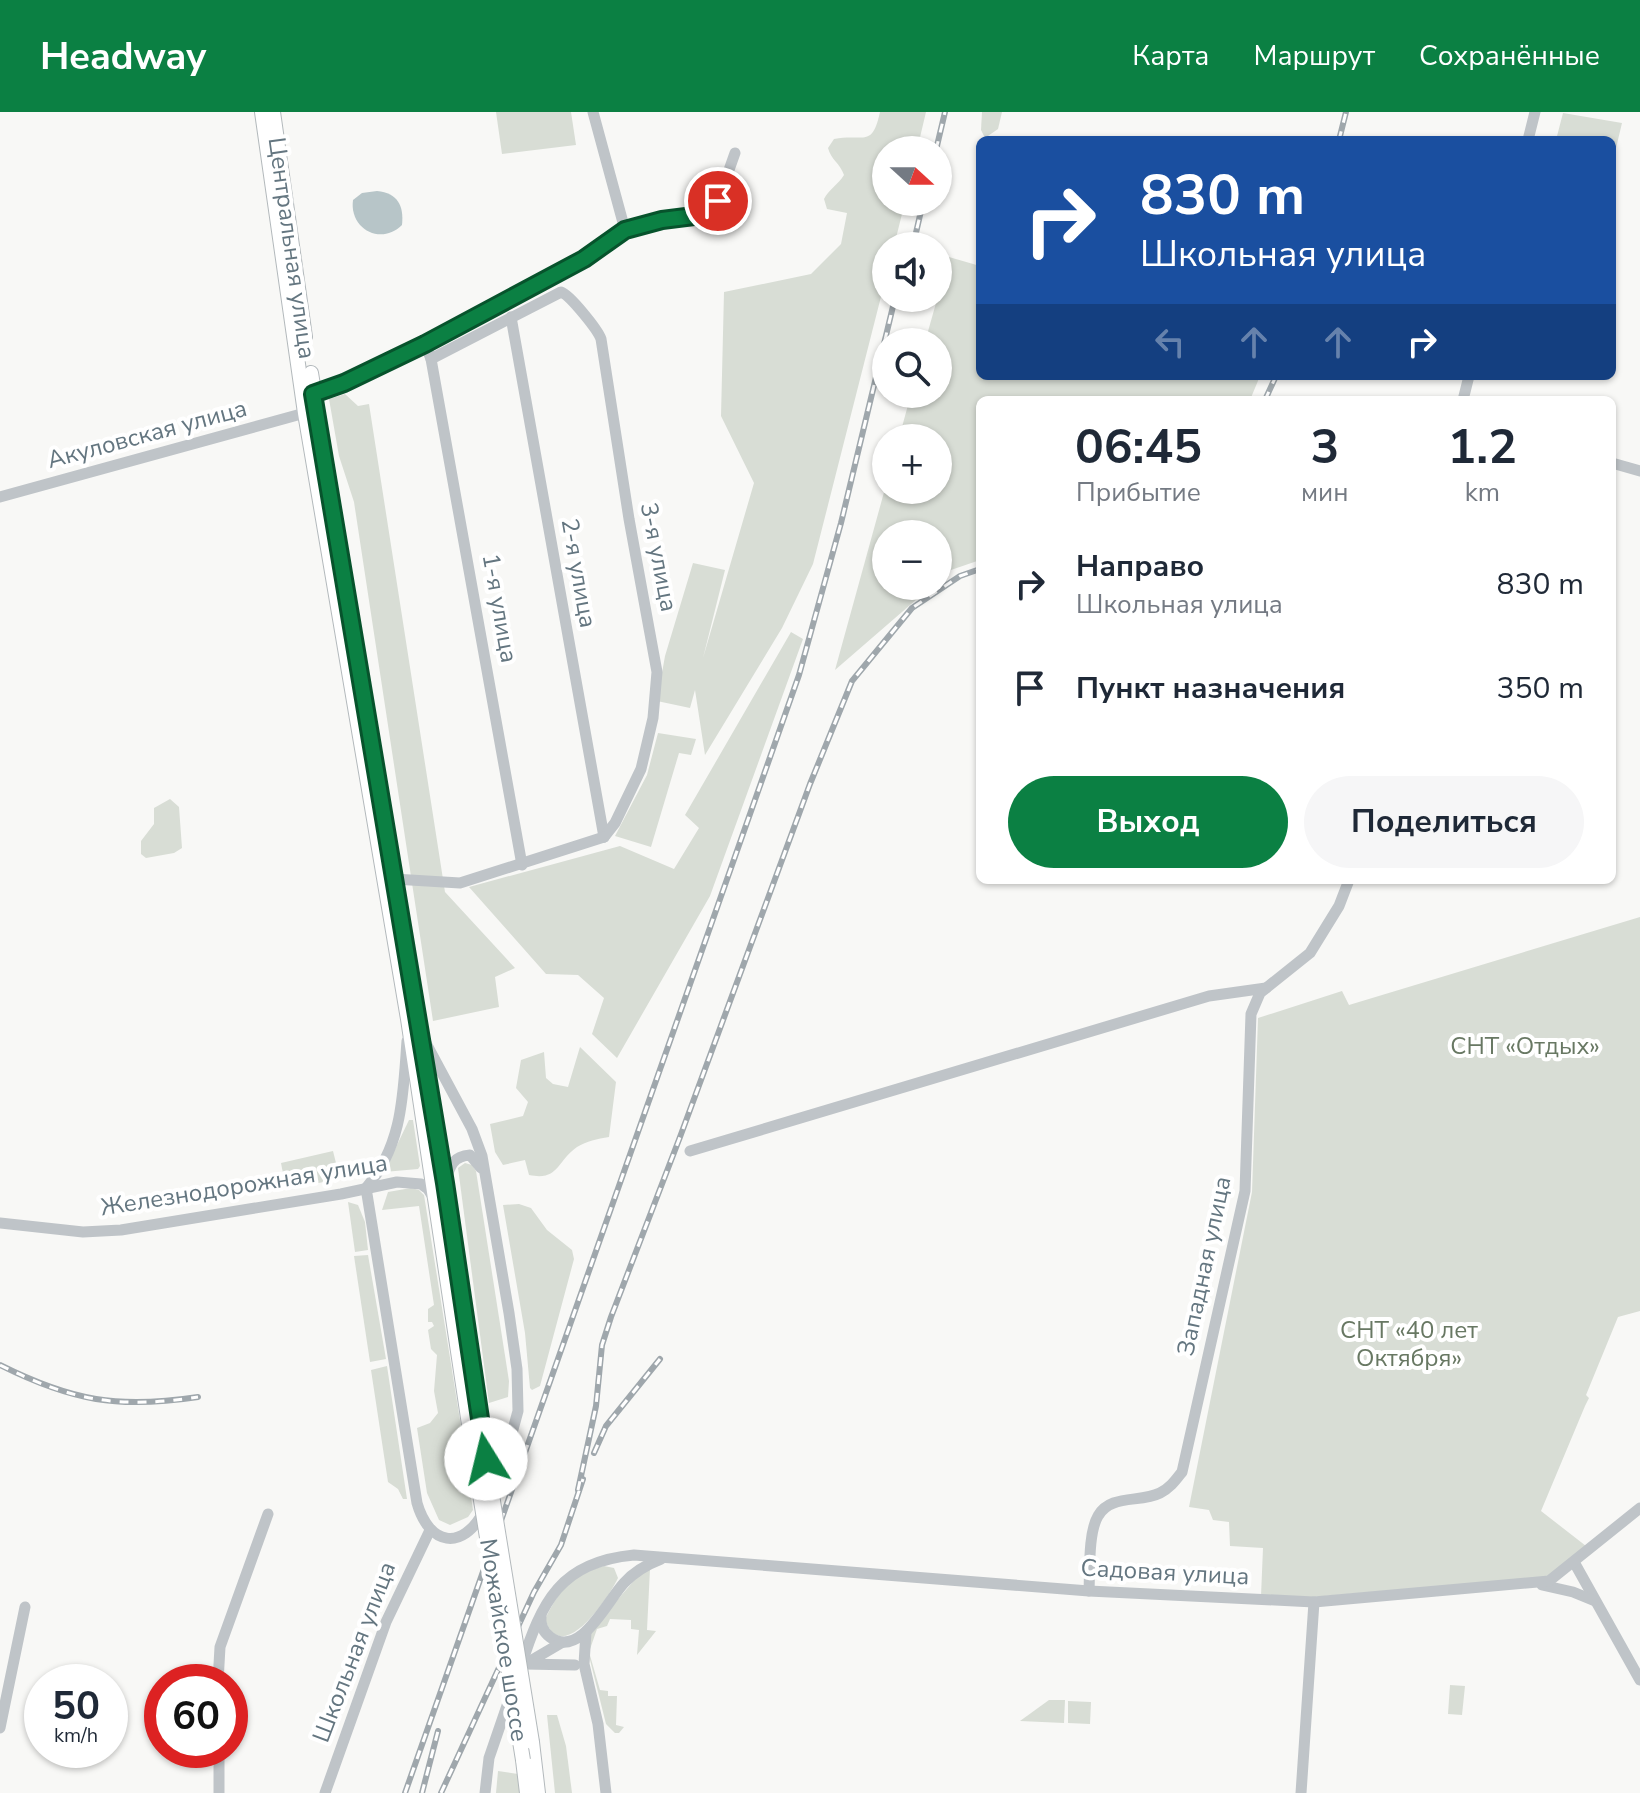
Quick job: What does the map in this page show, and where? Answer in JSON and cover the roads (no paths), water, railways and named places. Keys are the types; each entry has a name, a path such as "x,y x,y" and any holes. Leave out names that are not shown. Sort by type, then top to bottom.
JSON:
{"main road":[{"name":"Центральная улица","path":"262,112 297,349"},
{"name":"Центральная улица","path":"273,112 313,389"},
{"name":"Можайское шоссе","path":"297,349 394,879 445,1183 538,1793"},
{"name":"Можайское шоссе","path":"313,389 310,412 408,1019 527,1793"}],"street":[{"path":"593,112 625,230"},
{"path":"1529,136 1535,112"},
{"path":"313,389 344,383 425,344 584,259 625,230 711,212 735,153"},
{"name":"3-я улица","path":"511,317 561,292 575,302 601,339 657,672 646,754 615,823 604,837"},
{"path":"431,359 511,317"},
{"name":"2-я улица","path":"511,317 604,837"},
{"name":"1-я улица","path":"425,344 431,359 522,865"},
{"name":"Акуловская улица","path":"0,497 310,412"},
{"path":"1616,464 1640,471"},
{"path":"394,879 460,883 604,837"},
{"name":"Западная улица","path":"1089,1591 1093,1531 1098,1516 1111,1503 1157,1495 1170,1487 1182,1472 1245,1191 1251,1014 1260,993 1310,953 1339,906 1347,884"},
{"path":"690,1151 1209,996 1267,988"},
{"path":"408,1019 402,1110 393,1144 366,1188 417,1503 430,1530 441,1537 456,1538 464,1535 479,1520 509,1444 518,1411 517,1369 482,1156 472,1129 419,1030"},
{"path":"445,1183 451,1163 460,1155 470,1155 477,1161 486,1179"},
{"name":"Железнодорожная улица","path":"0,1223 83,1232 121,1230 409,1181 428,1189 437,1205"},
{"name":"Садовая улица","path":"615,1557 634,1555 1089,1591 1314,1602 1549,1581 1640,1508"},
{"path":"219,1664 220,1647 268,1514"},
{"name":"Школьная улица","path":"325,1793 386,1622 430,1530"},
{"path":"485,1793 489,1758 523,1665 532,1630 553,1592 566,1577 593,1562 615,1557 625,1568 625,1582"},
{"path":"523,1665 562,1643 573,1641 586,1631 625,1582 643,1567 661,1559"},
{"path":"1574,1562 1640,1680"},
{"path":"1533,1584 1573,1592 1595,1601"},
{"path":"1301,1793 1314,1602"},
{"path":"0,1728 25,1607"},
{"path":"542,1610 540,1621 544,1632 562,1643 587,1681"},
{"path":"586,1631 583,1655 598,1724 606,1793"},
{"path":"523,1665 575,1665"},
{"path":"219,1768 219,1793"}],"railway":[{"path":"939,136 945,112"},
{"path":"1340,136 1346,112"},
{"path":"916,232 920,216"},
{"path":"405,1793 799,675 841,523 892,312"},
{"path":"1267,396 1274,380"},
{"path":"578,1490 596,1406 602,1345 611,1317 810,784 852,681 912,608 960,576 976,570"},
{"path":"594,1453 606,1426 660,1359"},
{"path":"0,1365 50,1387 96,1399 143,1402 198,1397"},
{"path":"441,1793 534,1592 561,1545 583,1479"},
{"path":"422,1793 438,1731"}],"park label":[{"name":"СНТ «Отдых»","path":"1525,1046"},
{"name":"СНТ «40 лет Октября»","path":"1409,1344"}]}
